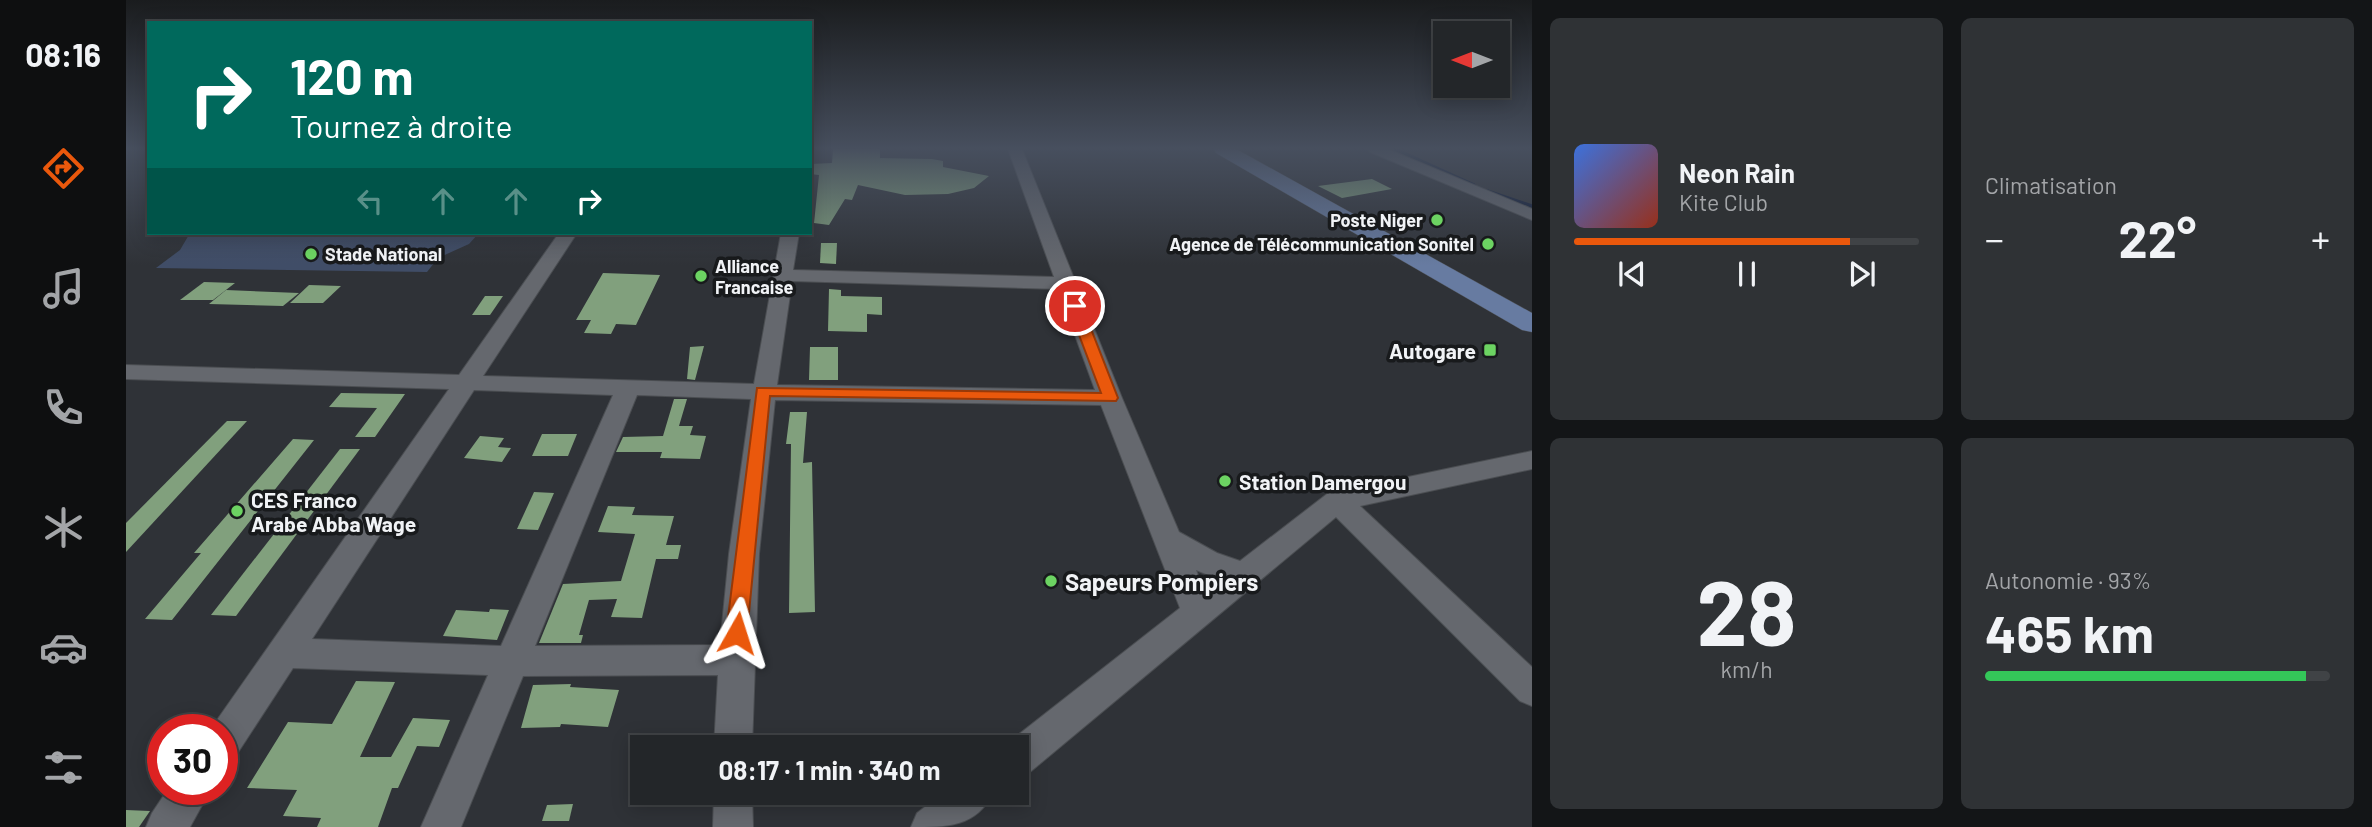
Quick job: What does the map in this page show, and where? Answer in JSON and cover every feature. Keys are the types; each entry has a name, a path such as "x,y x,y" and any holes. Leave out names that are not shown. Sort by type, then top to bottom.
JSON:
{"main road":[{"path":"1292,188 1526,318"}],"street":[{"path":"1030,188 1110,398 1199,614"},
{"path":"1467,188 1532,215"},
{"path":"238,721 567,235"},
{"path":"733,735 734,660 763,391 790,235"},
{"path":"783,275 1066,283"},
{"path":"126,372 628,388 1110,398"},
{"path":"441,827 628,388"},
{"path":"1029,749 1337,501 1532,460"},
{"path":"1337,501 1532,690"},
{"path":"1168,539 1206,561 1245,576"},
{"path":"284,653 510,661 734,660"},
{"path":"166,827 181,805"},
{"path":"733,805 733,827"},
{"path":"931,827 959,805"}],"shaded area":[{"name":"Stade National","path":"189,235 477,235 469,244 438,258 427,272 156,268 180,250"}],"building":[{"path":"818,188 857,188 852,200 845,199 829,225 814,223"},
{"path":"870,188 975,188 948,194 905,195"},
{"path":"1321,188 1392,189 1342,198"},
{"path":"821,243 837,243 836,264 820,263"},
{"path":"603,273 660,275 636,325 616,324 611,334 584,333 591,320 576,320"},
{"path":"204,282 235,283 213,300 180,300"},
{"path":"309,285 341,286 323,303 290,303"},
{"path":"829,289 841,290 841,296 882,297 882,315 867,314 867,332 828,331"},
{"path":"226,290 299,293 283,306 209,304"},
{"path":"485,296 503,296 490,315 472,315"},
{"path":"704,346 695,380 687,379 690,347"},
{"path":"810,347 838,347 838,380 809,380"},
{"path":"341,393 405,394 375,437 355,437 377,408 329,407"},
{"path":"674,399 687,399 679,426 693,426 690,435 706,436 700,459 660,458 662,452 616,452 623,437 663,436"},
{"path":"790,412 807,412 803,463 812,462 815,612 789,613 791,444 786,444"},
{"path":"227,421 247,421 126,552 126,523"},
{"path":"542,434 577,434 568,456 532,456"},
{"path":"480,436 504,438 498,447 511,448 502,462 464,458"},
{"path":"293,439 314,440 172,620 145,619 201,553 194,553"},
{"path":"340,449 360,449 236,616 211,615"},
{"path":"534,492 554,493 538,530 517,529"},
{"path":"608,506 635,507 632,515 674,516 666,545 681,545 678,559 656,559 642,618 611,617 617,599 589,600 579,635 583,635 581,643 539,643 563,584 621,581 635,534 598,532"},
{"path":"490,609 509,610 497,640 443,636 456,610 489,612"},
{"path":"356,681 395,682 360,757 391,757 413,718 450,720 439,747 417,746 398,788 392,788 378,827 317,827 321,818 283,816 297,790 247,788 288,722 332,724"},
{"path":"571,684 570,687 619,690 608,727 561,724 560,727 521,728 533,685"},
{"path":"573,804 569,821 542,821 547,805"},
{"path":"126,810 150,811 139,827 126,827"}],"waterway":[{"path":"1487,191 1532,206"}],"place":[{"name":"Poste Niger","path":"1437,220"},
{"name":"Agence de Télécommunication Sonitel","path":"1488,244"},
{"name":"Stade National","path":"311,254"},
{"name":"Alliance Francaise","path":"701,276"},
{"name":"Autogare","path":"1490,350"},
{"name":"Station Damergou","path":"1225,481"},
{"name":"CES Franco Arabe Abba Wage","path":"237,511"},
{"name":"Sapeurs Pompiers","path":"1051,581"}],"route":[{"path":"737,633 763,391 1110,398 1075,306"}]}
